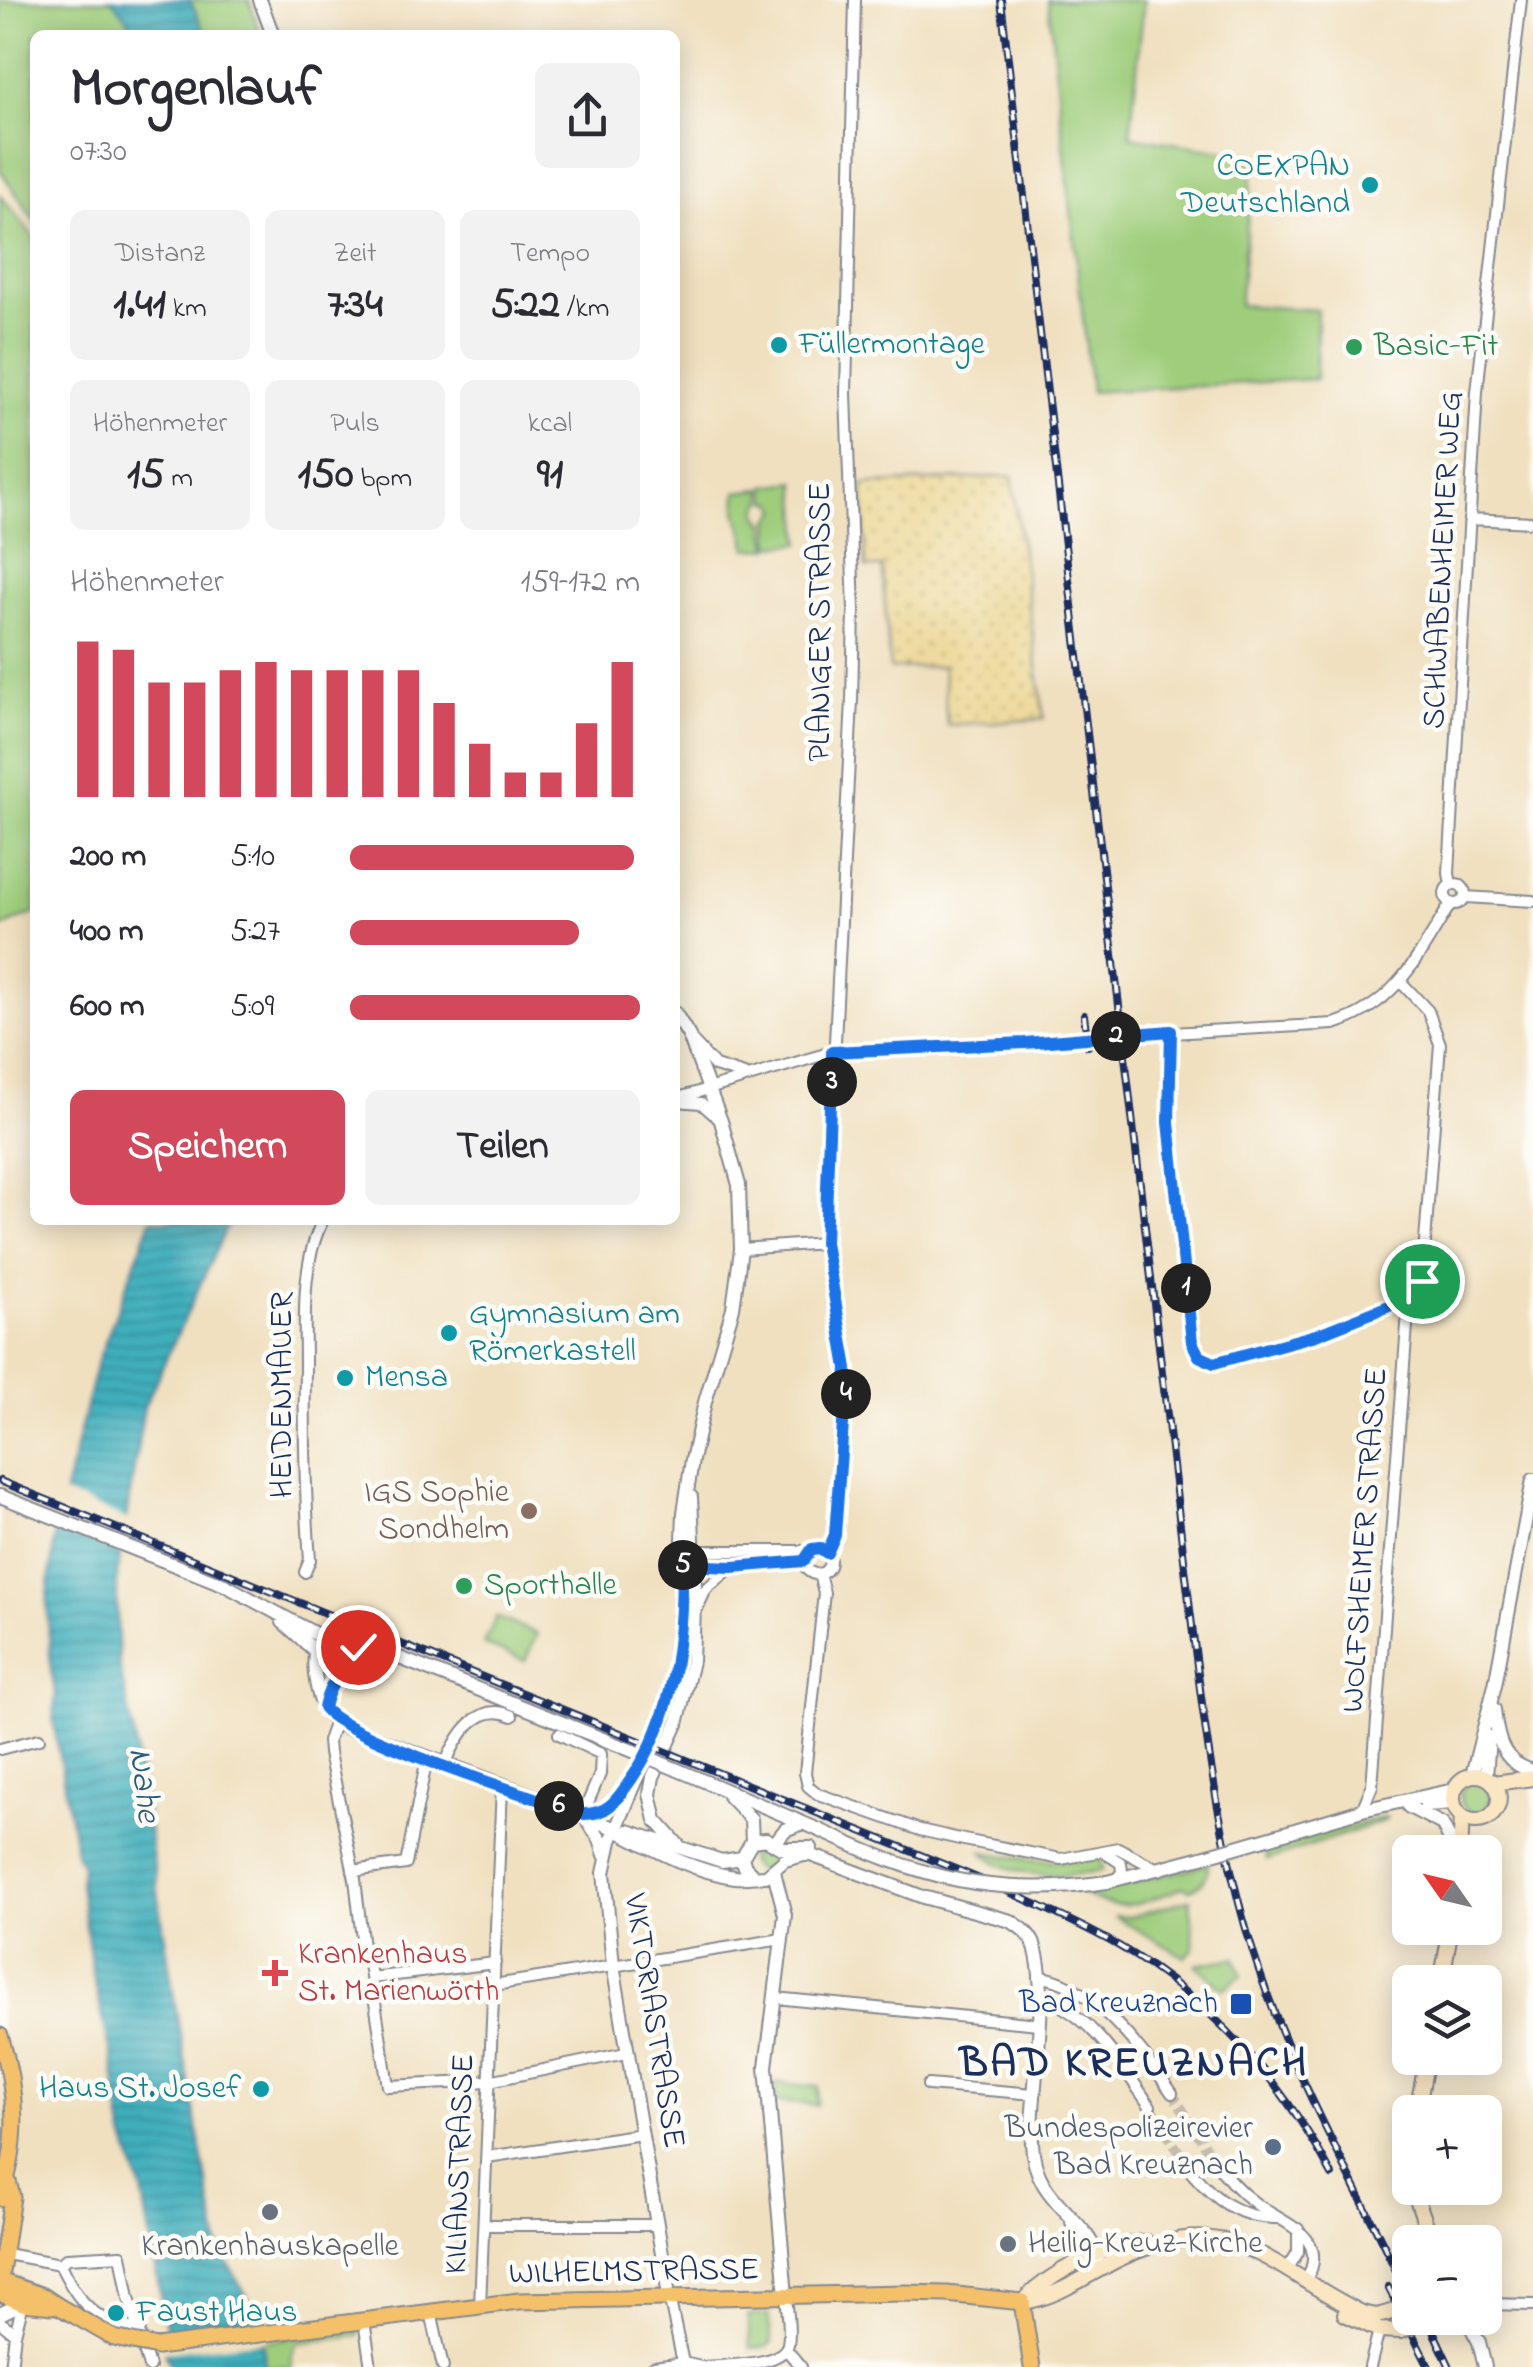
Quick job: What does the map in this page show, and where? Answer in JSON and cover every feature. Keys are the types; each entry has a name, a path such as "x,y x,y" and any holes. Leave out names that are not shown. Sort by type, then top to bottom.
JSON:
{"main road":[{"path":"1458,1835 1458,1783 1484,1778 1533,1778"},
{"path":"1484,1778 1498,1798"},
{"path":"1474,1835 1479,1820 1495,1810 1498,1798 1533,1778"},
{"path":"1457,1803 1479,1820"},
{"path":"0,2036 11,2080 15,2129 0,2198"},
{"path":"4,2180 12,2197 0,2280 35,2302"},
{"name":"WILHELMSTRASSE","path":"1005,2299 1036,2290 1123,2245 1189,2237 1225,2240 1257,2252 1305,2282 1344,2314 1379,2330 1392,2331"},
{"name":"WILHELMSTRASSE","path":"35,2302 58,2306 110,2336 148,2346 480,2304 556,2300 946,2294 1022,2302 1047,2296 1095,2260"},
{"name":"WILHELMSTRASSE","path":"1305,2282 1366,2314"},
{"name":"WILHELMSTRASSE","path":"1022,2302 1036,2290"},
{"path":"0,2293 35,2302"},
{"path":"1022,2302 1032,2367"},
{"path":"1366,2314 1382,2316 1392,2312"}],"street":[{"path":"260,0 271,30"},
{"name":"PLANIGER STRASSE","path":"855,0 846,394 854,610 852,700 825,1243 847,1368 835,1535 827,1553 829,1566 820,1574 824,1593 805,1773 808,1786 818,1794 920,1830 1061,1859 1103,1852"},
{"name":"SCHWABENHEIMER WEG","path":"1451,885 1477,392 1521,0"},
{"path":"1469,519 1533,522"},
{"path":"1451,904 1446,893 1451,885 1461,886 1465,897"},
{"path":"1465,897 1533,902"},
{"path":"1451,904 1460,903 1465,897"},
{"path":"680,1098 832,1052 1334,1024 1360,1016 1380,1002 1400,981 1451,904"},
{"name":"WOLFSHEIMER STRASSE","path":"1362,1810 1372,1786 1409,1298 1422,1281 1440,1044 1428,1011 1400,981"},
{"path":"582,1814 611,1807 648,1756 666,1710 680,1646 690,1484 701,1416 733,1308 740,1249 739,1185 722,1121 680,1021"},
{"path":"1171,1031 1169,1122 1192,1342 1199,1356 1214,1363 1240,1357 1316,1335 1409,1298"},
{"path":"689,1036 716,1066 750,1076"},
{"path":"806,1060 824,1068 832,1095"},
{"path":"680,1101 702,1103 722,1121"},
{"name":"HEIDENMAUER","path":"305,1572 310,1560 304,1476 305,1307 311,1254 321,1225"},
{"path":"740,1249 825,1243"},
{"path":"1484,1778 1495,1685 1533,1480"},
{"path":"0,1496 225,1585 323,1638 339,1636 350,1654"},
{"path":"688,1558 733,1567 806,1556 820,1548 827,1553"},
{"path":"688,1558 806,1556"},
{"path":"806,1556 809,1571 820,1574"},
{"path":"680,1846 656,1820 650,1794 686,1692 695,1612 688,1558"},
{"path":"695,1612 706,1590 733,1567"},
{"path":"260,1602 327,1672 338,1672"},
{"path":"323,1638 315,1656 324,1708 335,1721 616,1828 722,1861 742,1858"},
{"path":"324,1708 338,1672 358,1647 392,1655 720,1787 906,1868 972,1884 1039,1888 1111,1881 1316,1826 1409,1807 1457,1803"},
{"path":"1484,1778 1495,1685"},
{"path":"1494,1709 1501,1748 1533,1778"},
{"path":"445,1765 452,1746 480,1716 500,1710 512,1716"},
{"path":"335,1721 328,1741 388,2086 490,2081 626,2052"},
{"path":"560,1734 601,1754 600,1774 582,1814"},
{"path":"0,1749 39,1739"},
{"name":"VIKTORIASTRASSE","path":"648,1756 605,1856 604,1892 626,2052 670,2301"},
{"path":"353,1871 406,1864 427,1758"},
{"name":"KILIANSTRASSE","path":"480,2304 502,1786"},
{"path":"1372,1786 1376,1800 1383,1806"},
{"path":"720,1787 749,1815 752,1841"},
{"path":"1316,1826 1383,1806 1457,1803"},
{"path":"1409,1807 1442,1824 1448,1835"},
{"path":"582,1814 594,1828 605,1856"},
{"path":"801,2367 786,2349 786,2296 766,2067 785,1908 776,1845 785,1830 812,1826"},
{"path":"616,1828 642,1845 712,1871 742,1878 752,1874"},
{"path":"846,1867 815,1849 776,1845 766,1839 752,1841 742,1858 745,1867 761,1877 790,1857 808,1854 922,1897 1011,1921 1032,1942 1039,1977 1032,2145 1036,2168 1050,2195 1089,2236 1095,2260"},
{"path":"1103,1852 1118,1848 1159,1870"},
{"path":"1103,1852 1121,1863 1122,1872 1111,1881"},
{"path":"494,1986 782,1939"},
{"path":"371,1978 495,1963"},
{"path":"1039,1977 1071,1987 1094,2004 1148,2058 1172,2094"},
{"path":"775,1998 1038,2024"},
{"path":"1039,1998 1060,2006 1081,2023 1113,2056 1150,2106"},
{"path":"1081,2023 1082,2010 1094,2004"},
{"path":"928,2085 1034,2094"},
{"path":"488,2157 642,2134"},
{"path":"1212,2158 1254,2202 1297,2228 1307,2239 1312,2267 1305,2282"},
{"path":"1192,2173 1212,2194 1246,2215 1278,2218"},
{"path":"1246,2215 1253,2210 1254,2202"},
{"path":"484,2224 658,2225"},
{"path":"1287,2270 1298,2252 1297,2228"},
{"path":"6,2254 60,2264"},
{"path":"60,2264 67,2258 121,2255 148,2367"},
{"path":"60,2264 68,2281 106,2323 140,2330"},
{"path":"670,2301 683,2362"},
{"path":"0,2314 35,2302"},
{"path":"11,2367 14,2334 35,2302"},
{"path":"1502,2304 1533,2305"},
{"path":"431,2312 443,2367"},
{"path":"1366,2314 1379,2330 1370,2367"},
{"path":"364,2321 371,2367"},
{"path":"0,2322 14,2334"},
{"path":"1475,2335 1485,2367"},
{"path":"654,2367 683,2362 701,2367 768,2361 786,2349"}],"green space":[{"path":"0,0 112,0 133,30 30,30 30,214 0,170"},
{"path":"190,0 249,0 259,30 204,30"},
{"path":"1048,0 1144,0 1130,136 1254,156 1239,305 1317,310 1316,379 1091,392"},
{"path":"0,195 30,233 30,915 0,928"},
{"path":"796,482 801,543 771,546 770,521 778,510 775,503 768,501 766,486"},
{"path":"763,489 764,501 758,514 765,523 769,548 747,549 737,511 737,492"},
{"path":"496,1617 537,1634 525,1661 484,1644"},
{"path":"1475,1782 1486,1786 1490,1797 1486,1808 1475,1812 1464,1808 1460,1797 1464,1786"},
{"path":"1386,1817 1267,1860 1264,1848 1276,1843"},
{"path":"761,1846 773,1858 761,1870 749,1858"},
{"path":"983,1852 1042,1860 1100,1858 1103,1870 1039,1875 1008,1868"},
{"path":"1208,1864 1206,1877 1194,1888 1184,1887 1134,1904 1110,1904 1083,1894"},
{"path":"1190,1899 1194,1948 1185,1957 1114,1916 1131,1917"},
{"path":"1235,1958 1242,1975 1223,1989 1196,1965"},
{"path":"775,2083 818,2087 817,2105 775,2102"},
{"path":"768,2314 772,2342 766,2347 750,2348 748,2316"},
{"path":"358,2326 359,2336 297,2343 291,2357 292,2367 265,2367 263,2342"}],"sand":[{"path":"1012,476 1044,719 947,725 943,666 890,669 882,567 866,567 863,485"}],"water":[{"path":"112,0 190,0 204,30 133,30"},
{"path":"149,1225 228,1225 144,1407 117,1575 117,1609 119,1664 219,2247 260,2320 265,2367 172,2367 166,2356 167,2333 142,2191 123,2133 112,2057 92,1971 80,1884 82,1865 76,1853 53,1720 56,1695 47,1602 55,1533 96,1366"}],"pier":[{"path":"60,1492 129,1520 127,1536 66,1512 127,1537 124,1555 52,1526"},
{"path":"263,2319 267,2341 163,2352 162,2334"}],"tunnel":[{"path":"1172,2093 1212,2157"},
{"path":"1150,2106 1192,2173"}],"railway":[{"path":"1001,0 1185,1568 1219,1811 1240,1908 1269,2000 1306,2087 1392,2263"},
{"path":"1084,1015 1088,1046"},
{"path":"0,1481 987,1882 1087,1929 1184,1991 1242,2046 1291,2108 1332,2175"},
{"path":"1388,2287 1429,2367"},
{"path":"1435,2335 1450,2367"}],"place":[{"name":"COEXPAN Deutschland","path":"1370,185"},
{"name":"Füllermontage","path":"779,345"},
{"name":"Basic-Fit","path":"1354,347"},
{"name":"Gymnasium am Römerkastell","path":"449,1333"},
{"name":"Mensa","path":"345,1378"},
{"name":"IGS Sophie Sondhelm","path":"529,1511"},
{"name":"Sporthalle","path":"464,1586"},
{"name":"Krankenhaus St. Marienwörth","path":"275,1973"},
{"name":"Bad Kreuznach","path":"1241,2004"},
{"name":"Haus St. Josef","path":"261,2089"},
{"name":"Bundespolizeirevier Bad Kreuznach","path":"1273,2147"},
{"name":"Krankenhauskapelle","path":"270,2212"},
{"name":"Heilig-Kreuz-Kirche","path":"1008,2244"},
{"name":"Faust Haus","path":"116,2313"}],"district":[{"name":"BAD KREUZNACH","path":"1134,2064"}],"route":[{"path":"358,1647 350,1648 350,1660 338,1672 327,1695 324,1708 332,1719 502,1786 582,1814 594,1814 617,1800 648,1756 658,1734 680,1646 682,1565 733,1567 804,1561 812,1549 820,1548 827,1553 835,1535 847,1368 825,1243 832,1052 1171,1031 1169,1122 1192,1342 1199,1356 1214,1363 1316,1335 1409,1298 1422,1281"}],"water label":[{"name":"Nahe","path":"143,1785"}]}
